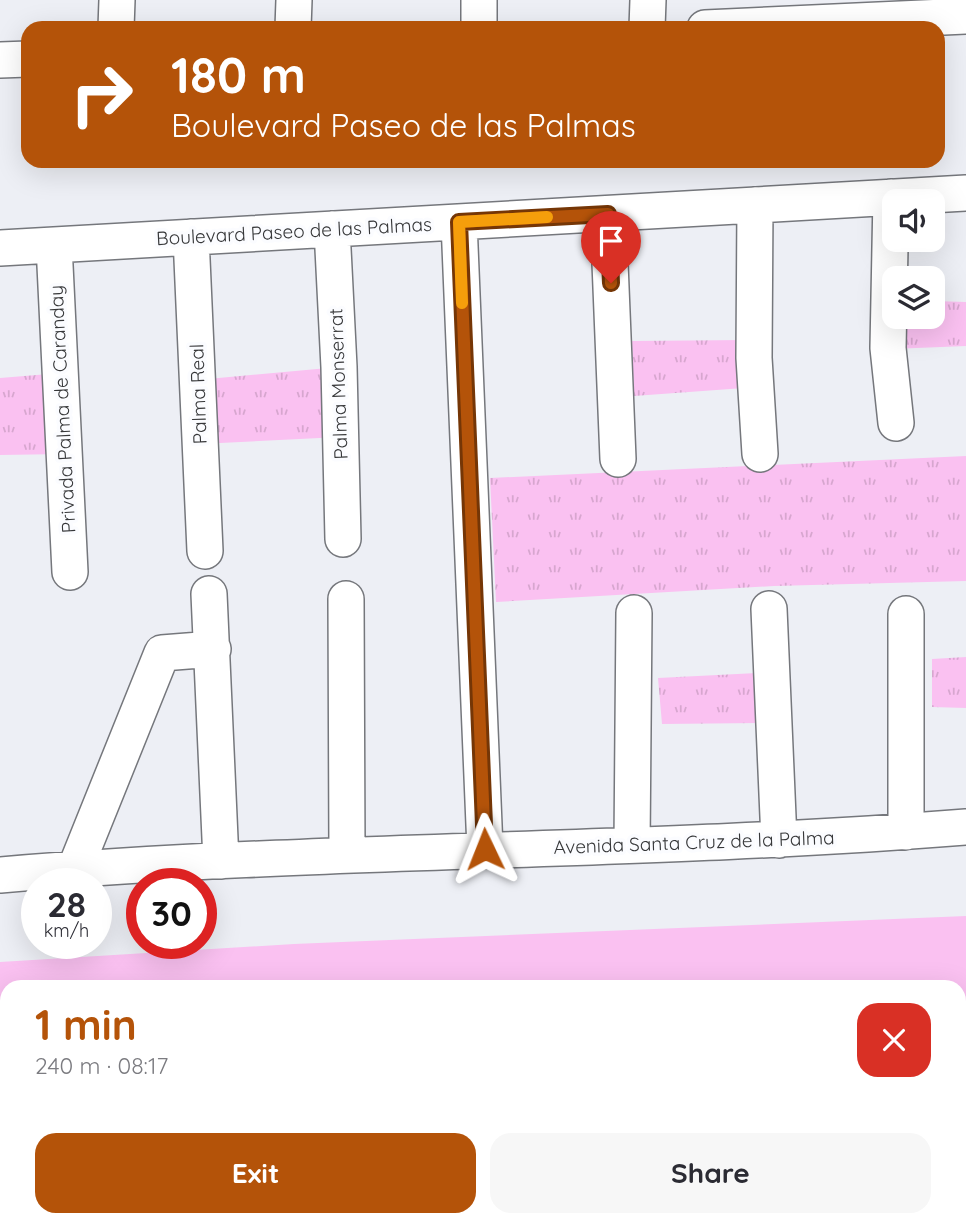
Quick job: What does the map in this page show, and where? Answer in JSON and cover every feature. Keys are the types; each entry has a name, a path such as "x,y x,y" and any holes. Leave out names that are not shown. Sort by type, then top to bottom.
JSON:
{"street":[{"path":"116,21 117,0"},
{"path":"293,21 294,0"},
{"path":"479,0 479,21"},
{"path":"647,21 648,0"},
{"path":"738,21 780,12 911,9 966,16"},
{"path":"0,60 21,59"},
{"name":"Boulevard Paseo de las Palmas","path":"945,194 966,193"},
{"name":"Boulevard Paseo de las Palmas","path":"0,248 882,198"},
{"path":"755,205 754,347 760,454"},
{"path":"608,214 618,459"},
{"path":"459,222 485,849"},
{"name":"Palma Monserrat","path":"332,229 339,367 343,539"},
{"name":"Palma Real","path":"191,237 205,551"},
{"name":"Privada Palma de Caranday","path":"54,245 71,572"},
{"path":"890,252 888,348 896,423"},
{"path":"209,594 221,861"},
{"path":"346,599 347,854"},
{"path":"769,608 779,841"},
{"path":"632,845 634,612"},
{"path":"906,614 906,832"},
{"path":"75,868 162,653 213,649"},
{"name":"Avenida Santa Cruz de la Palma","path":"93,868 347,854 779,841 966,827"},
{"name":"Avenida Santa Cruz de la Palma","path":"0,875 21,873"}],"green space":[{"path":"945,301 966,302 966,346 892,349 893,329 945,329"},
{"path":"745,340 744,388 634,396 632,341"},
{"path":"339,367 340,437 200,444 197,380"},
{"path":"61,373 65,454 0,455 0,378"},
{"path":"966,456 966,581 774,586 496,602 490,478"},
{"path":"966,657 966,708 932,707 932,659"},
{"path":"757,673 760,723 662,724 658,678"},
{"path":"966,916 966,980 0,980 0,962 112,959 112,955 126,954 126,959 217,959 217,949"}],"slow traffic":[{"path":"462,303 459,222 547,217"}],"route":[{"path":"485,849 459,222 608,214 611,283"}]}
